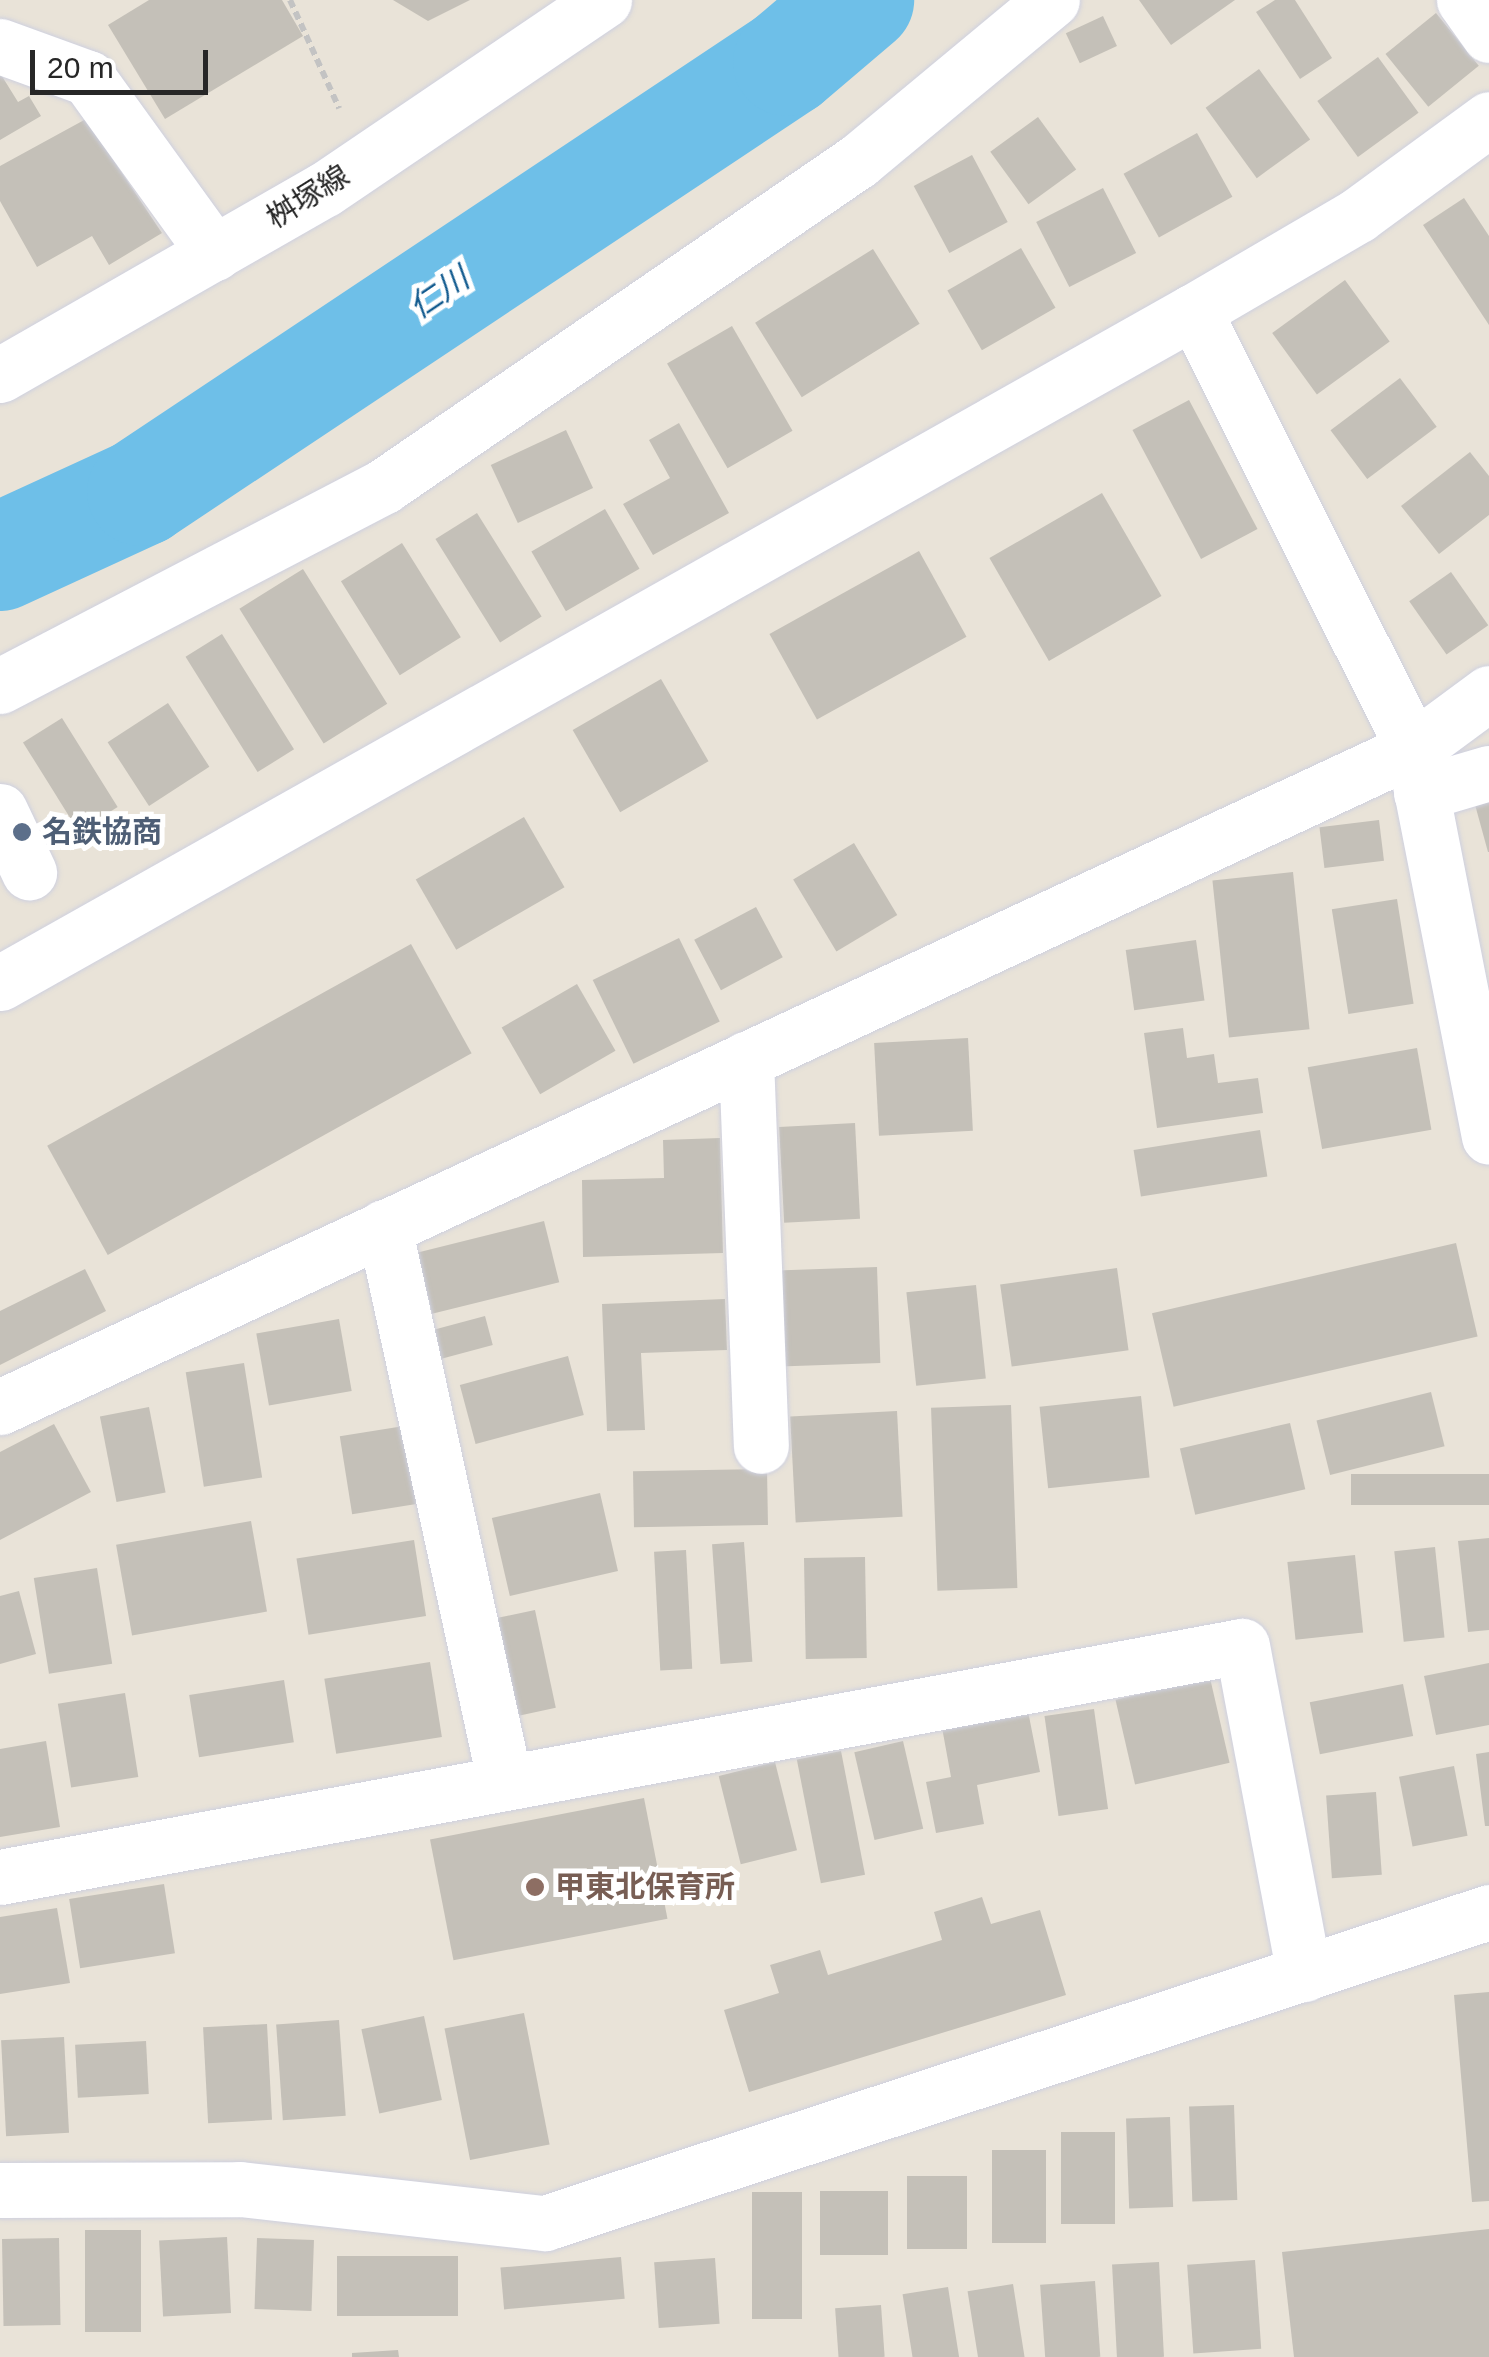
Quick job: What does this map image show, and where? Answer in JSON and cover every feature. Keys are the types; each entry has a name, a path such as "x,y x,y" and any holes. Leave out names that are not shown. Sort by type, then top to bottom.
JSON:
{"street":[{"name":"桝塚線","path":"0,375 363,163 604,0"},
{"path":"0,686 384,486 858,161 1052,0"},
{"path":"1464,0 1489,35"},
{"path":"0,46 88,78 214,253"},
{"path":"0,984 1194,312 1358,215 1489,120"},
{"path":"1194,312 1417,771 1489,1136"},
{"path":"0,1407 746,1059 1417,771 1489,693"},
{"path":"1417,771 1489,773"},
{"path":"0,811 29,872"},
{"path":"746,1059 762,1446"},
{"path":"384,1228 505,1783"},
{"path":"0,1877 1242,1646 1304,1974"},
{"path":"0,2190 240,2189 545,2223 1489,1912"}],"path":[{"path":"290,0 363,163"}],"building":[{"path":"149,0 282,0 303,36 165,119 108,25"},
{"path":"393,0 470,0 428,21"},
{"path":"1139,0 1235,0 1171,45"},
{"path":"1275,0 1295,0 1332,58 1300,79 1256,12"},
{"path":"1436,13 1479,66 1428,107 1385,54"},
{"path":"1103,16 1117,46 1080,63 1066,33"},
{"path":"1378,57 1419,113 1358,157 1317,101"},
{"path":"1259,69 1310,139 1257,178 1206,108"},
{"path":"0,73 18,102 29,96 41,116 0,140"},
{"path":"1038,117 1076,170 1028,204 990,152"},
{"path":"86,119 162,233 109,265 92,236 37,267 0,201 0,166"},
{"path":"1197,133 1232,197 1159,238 1124,174"},
{"path":"972,155 1008,222 949,253 914,186"},
{"path":"1103,188 1136,253 1069,287 1036,222"},
{"path":"1464,198 1489,236 1489,325 1423,225"},
{"path":"1021,248 1056,308 982,350 947,291"},
{"path":"873,249 920,324 802,397 755,323"},
{"path":"1345,280 1390,341 1317,394 1272,333"},
{"path":"732,326 793,431 728,468 667,364"},
{"path":"1400,378 1437,427 1367,479 1331,430"},
{"path":"1189,400 1258,529 1201,559 1132,430"},
{"path":"679,423 729,513 653,555 623,504 670,478 649,440"},
{"path":"566,430 593,488 518,523 491,465"},
{"path":"1470,452 1489,476 1489,515 1439,554 1401,506"},
{"path":"1102,493 1162,596 1049,661 989,558"},
{"path":"605,509 640,569 566,611 531,552"},
{"path":"477,513 542,616 500,642 435,539"},
{"path":"402,543 461,637 400,675 341,581"},
{"path":"919,551 967,637 817,720 769,634"},
{"path":"303,569 387,704 324,744 239,609"},
{"path":"1451,572 1488,625 1447,654 1409,601"},
{"path":"222,634 294,749 258,772 186,657"},
{"path":"661,679 708,761 620,812 573,730"},
{"path":"168,703 209,767 149,806 108,742"},
{"path":"62,718 118,807 79,831 23,742"},
{"path":"1489,797 1489,852 1488,852 1474,801"},
{"path":"524,817 564,887 456,950 416,880"},
{"path":"1379,820 1384,861 1324,868 1319,827"},
{"path":"854,843 897,915 836,952 793,880"},
{"path":"1293,872 1310,1029 1229,1038 1212,880"},
{"path":"1397,899 1414,1004 1348,1014 1332,909"},
{"path":"756,907 783,957 721,990 694,940"},
{"path":"679,938 720,1022 633,1064 593,980"},
{"path":"1196,940 1204,1000 1134,1010 1126,950"},
{"path":"411,944 472,1053 108,1255 47,1146"},
{"path":"577,984 616,1051 540,1094 502,1028"},
{"path":"1183,1028 1187,1058 1214,1054 1218,1083 1258,1078 1263,1113 1157,1128 1144,1033"},
{"path":"968,1038 973,1131 879,1136 874,1043"},
{"path":"1417,1048 1431,1130 1322,1149 1308,1067"},
{"path":"855,1123 860,1219 784,1223 779,1127"},
{"path":"1260,1130 1267,1176 1141,1196 1134,1150"},
{"path":"720,1138 723,1253 583,1257 582,1180 664,1178 663,1140"},
{"path":"544,1221 559,1282 432,1314 417,1253"},
{"path":"1456,1243 1478,1337 1174,1407 1152,1313"},
{"path":"877,1267 880,1363 780,1366 777,1270"},
{"path":"1117,1268 1129,1350 1012,1367 1000,1284"},
{"path":"85,1269 106,1311 0,1365 0,1311"},
{"path":"976,1285 986,1378 916,1386 906,1292"},
{"path":"725,1299 727,1350 641,1353 645,1430 607,1431 602,1304"},
{"path":"485,1316 493,1345 440,1359 432,1330"},
{"path":"339,1319 352,1391 269,1405 256,1334"},
{"path":"568,1356 584,1415 476,1444 460,1385"},
{"path":"244,1363 262,1478 204,1487 186,1372"},
{"path":"1431,1392 1445,1446 1330,1475 1317,1421"},
{"path":"1141,1396 1150,1478 1048,1488 1040,1407"},
{"path":"1011,1405 1017,1588 937,1591 931,1408"},
{"path":"149,1407 166,1492 117,1502 100,1417"},
{"path":"897,1411 903,1517 796,1522 790,1417"},
{"path":"1290,1423 1305,1489 1195,1515 1180,1448"},
{"path":"54,1424 91,1492 0,1540 0,1452"},
{"path":"404,1426 416,1504 352,1514 340,1436"},
{"path":"767,1469 768,1525 634,1527 633,1471"},
{"path":"1351,1474 1489,1474 1489,1505 1351,1505"},
{"path":"600,1493 618,1571 510,1596 492,1518"},
{"path":"251,1521 267,1612 132,1635 116,1545"},
{"path":"1489,1538 1489,1630 1468,1632 1458,1541"},
{"path":"414,1540 426,1616 309,1635 296,1559"},
{"path":"744,1542 752,1662 720,1664 712,1544"},
{"path":"1435,1547 1445,1638 1404,1642 1394,1551"},
{"path":"686,1550 692,1669 660,1671 654,1552"},
{"path":"1355,1555 1363,1633 1296,1640 1287,1562"},
{"path":"865,1557 867,1658 806,1659 804,1558"},
{"path":"97,1568 112,1664 49,1674 34,1578"},
{"path":"19,1591 36,1654 0,1664 0,1596"},
{"path":"535,1610 556,1708 512,1717 491,1619"},
{"path":"430,1662 442,1737 336,1754 324,1679"},
{"path":"1489,1663 1489,1725 1436,1735 1424,1676"},
{"path":"1210,1678 1230,1763 1135,1785 1115,1700"},
{"path":"284,1680 294,1742 199,1757 189,1695"},
{"path":"1403,1684 1413,1736 1320,1754 1310,1702"},
{"path":"125,1693 138,1777 71,1788 58,1704"},
{"path":"1027,1706 1040,1772 977,1785 984,1824 936,1833 926,1782 951,1777 941,1722"},
{"path":"1094,1709 1108,1809 1059,1816 1044,1716"},
{"path":"46,1741 60,1827 0,1837 0,1749"},
{"path":"903,1741 923,1829 875,1840 854,1752"},
{"path":"841,1751 865,1875 821,1883 797,1760"},
{"path":"1489,1752 1489,1826 1485,1826 1476,1754"},
{"path":"775,1762 797,1850 741,1864 719,1776"},
{"path":"1454,1766 1468,1836 1413,1846 1399,1777"},
{"path":"1376,1792 1382,1875 1332,1878 1326,1795"},
{"path":"644,1798 667,1919 453,1960 430,1840"},
{"path":"164,1884 175,1953 80,1968 69,1899"},
{"path":"982,1897 991,1924 1040,1910 1066,1995 749,2092 724,2010 779,1993 770,1965 820,1950 828,1975 942,1940 934,1912"},
{"path":"57,1908 70,1983 0,1994 0,1917"},
{"path":"1489,1992 1489,2201 1472,2202 1454,1995"},
{"path":"524,2013 550,2145 470,2160 444,2028"},
{"path":"424,2016 442,2100 379,2113 361,2029"},
{"path":"339,2020 346,2116 283,2120 276,2024"},
{"path":"267,2024 272,2120 208,2123 203,2027"},
{"path":"64,2037 69,2133 6,2136 1,2040"},
{"path":"146,2041 149,2094 78,2098 75,2045"},
{"path":"1234,2105 1237,2200 1192,2202 1189,2107"},
{"path":"1170,2117 1173,2207 1129,2208 1126,2119"},
{"path":"1061,2132 1115,2132 1115,2224 1061,2224"},
{"path":"992,2150 1046,2150 1046,2243 992,2243"},
{"path":"907,2176 967,2176 967,2249 907,2249"},
{"path":"820,2191 888,2191 888,2255 820,2255"},
{"path":"752,2192 802,2192 802,2319 752,2319"},
{"path":"1489,2229 1489,2357 1294,2357 1282,2252"},
{"path":"85,2230 141,2230 141,2332 85,2332"},
{"path":"227,2237 231,2313 163,2316 159,2241"},
{"path":"59,2238 61,2325 4,2326 2,2239"},
{"path":"257,2238 314,2240 311,2311 255,2309"},
{"path":"337,2256 458,2256 458,2316 337,2316"},
{"path":"621,2257 625,2299 504,2309 500,2268"},
{"path":"715,2258 720,2324 659,2328 654,2262"},
{"path":"1255,2260 1261,2349 1193,2354 1187,2265"},
{"path":"1159,2262 1164,2357 1117,2357 1112,2264"},
{"path":"1095,2281 1100,2357 1045,2357 1040,2285"},
{"path":"1013,2284 1025,2357 978,2357 968,2291"},
{"path":"948,2287 959,2357 913,2357 903,2294"},
{"path":"881,2305 885,2357 839,2357 835,2308"},
{"path":"398,2350 399,2357 352,2357 352,2353"}],"waterway":[{"name":"仁川","path":"0,557 141,492 787,62 860,0"}],"place":[{"name":"名鉄協商","path":"22,832"},
{"name":"甲東北保育所","path":"535,1887"}]}
